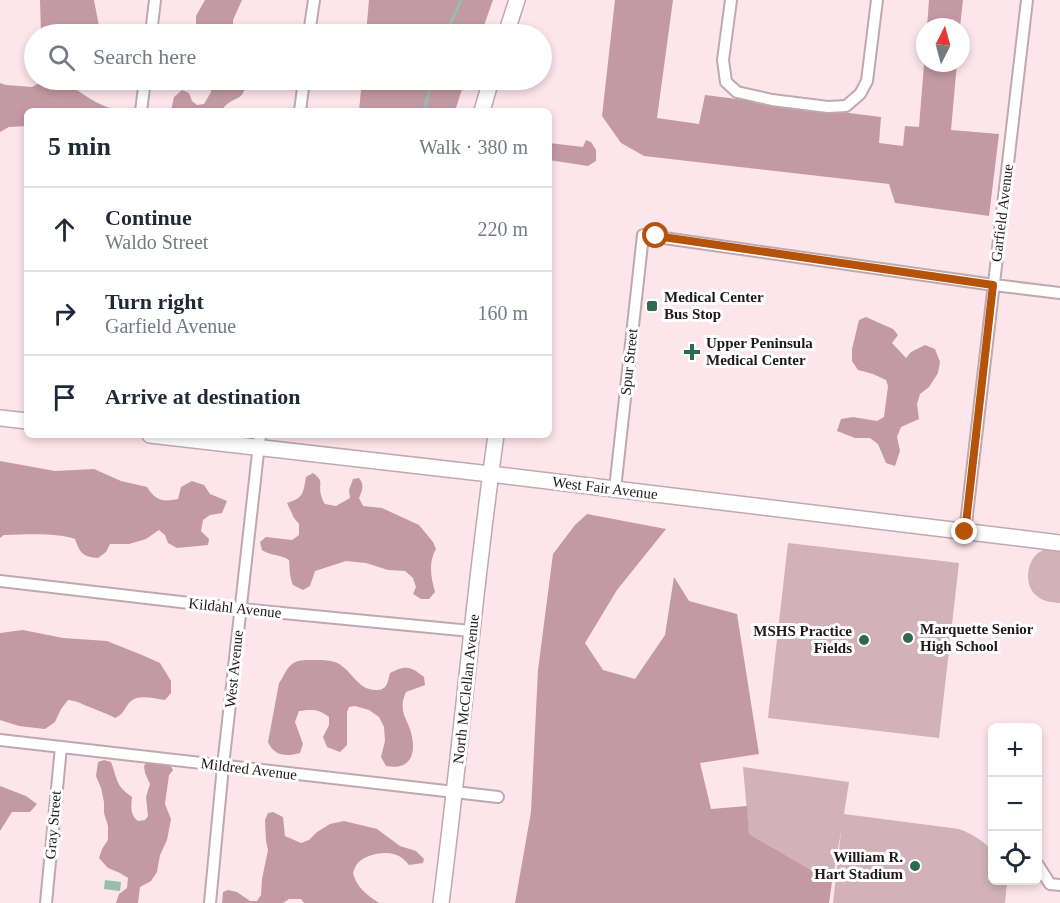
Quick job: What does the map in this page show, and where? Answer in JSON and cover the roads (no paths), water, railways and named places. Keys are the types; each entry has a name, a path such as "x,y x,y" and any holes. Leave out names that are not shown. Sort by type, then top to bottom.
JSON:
{"street":[{"path":"152,24 155,0"},
{"path":"310,24 314,0"},
{"path":"509,24 517,0"},
{"path":"731,0 723,60 726,82 737,92 828,107 846,106 860,94 867,81 876,0"},
{"name":"Garfield Avenue","path":"965,532 1027,0"},
{"path":"141,108 144,90"},
{"path":"300,108 303,90"},
{"path":"483,108 488,90"},
{"name":"Spur Street","path":"615,489 643,235 993,285"},
{"path":"993,285 1060,293"},
{"path":"0,418 24,421"},
{"name":"West Fair Avenue","path":"204,438 259,441 490,474 1060,543"},
{"name":"North McClellan Avenue","path":"441,903 456,792 471,631 496,438"},
{"name":"West Avenue","path":"210,903 259,441"},
{"name":"Kildahl Avenue","path":"0,581 241,609 471,631"},
{"name":"Mildred Avenue","path":"0,740 498,797"},
{"name":"Gray Street","path":"46,903 61,747"},
{"path":"1042,871 1050,884 1060,885"}],"waterway":[{"path":"450,24 461,0"},
{"path":"425,108 429,90"}],"place":[{"name":"Medical Center Bus Stop","path":"652,306"},
{"name":"Upper Peninsula Medical Center","path":"692,352"},
{"name":"Marquette Senior High School","path":"908,638"},
{"name":"MSHS Practice Fields","path":"864,640"},
{"name":"William R. Hart Stadium","path":"915,866"}]}
